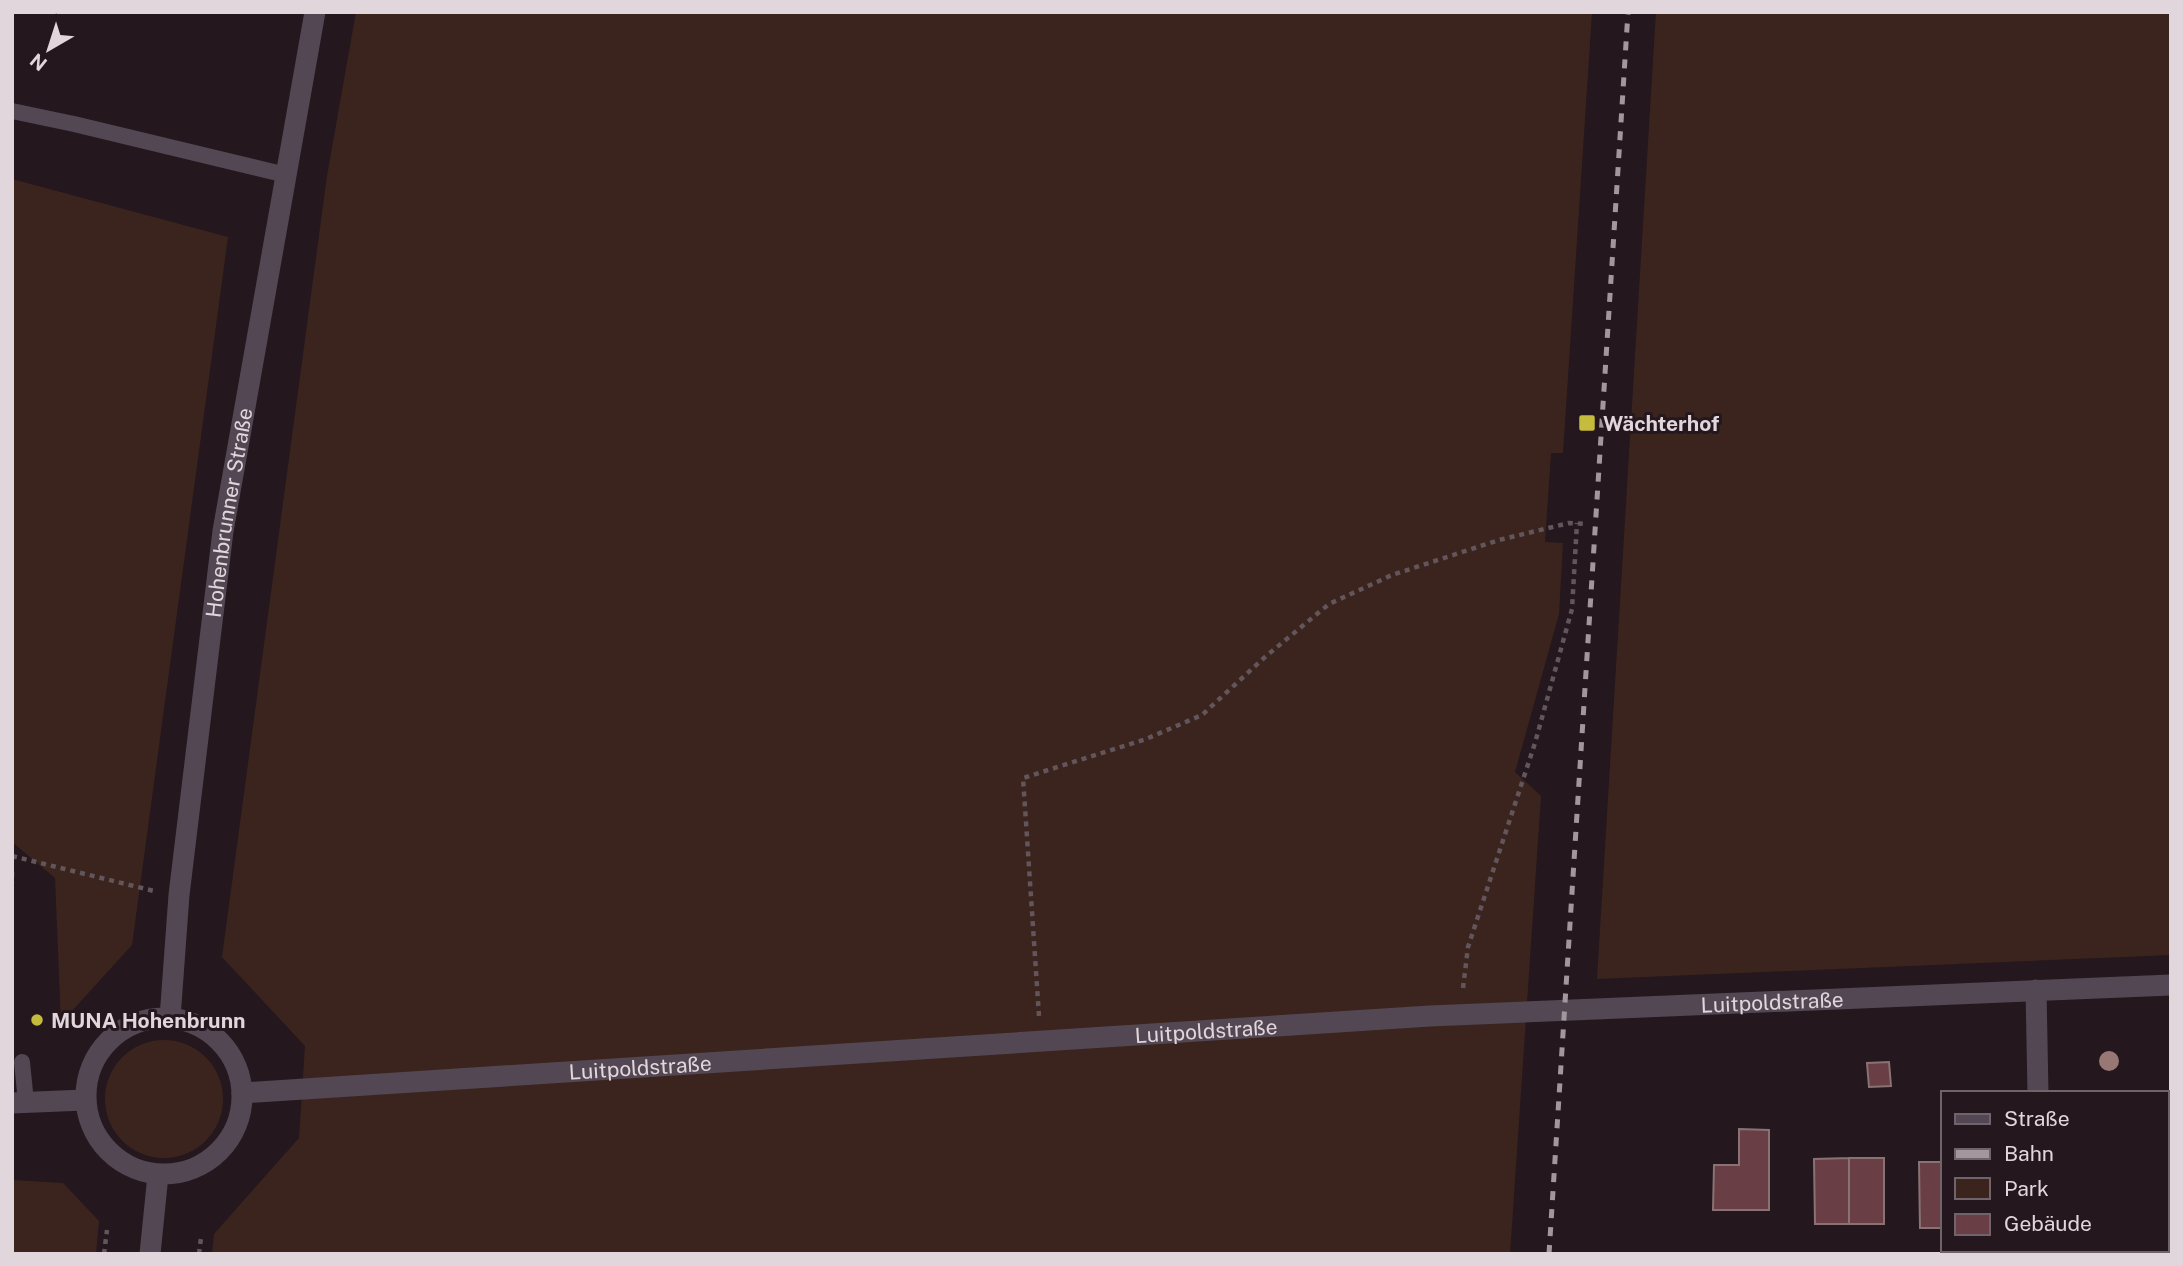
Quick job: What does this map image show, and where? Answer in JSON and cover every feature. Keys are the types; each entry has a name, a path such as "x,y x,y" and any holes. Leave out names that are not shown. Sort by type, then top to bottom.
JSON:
{"street":[{"name":"Hohenbrunner Straße","path":"170,1018 179,895 223,531 315,12"},
{"name":"Luitpoldstraße","path":"242,1093 1430,1016 2171,985"},
{"path":"2036,990 2038,1091"},
{"path":"170,1018 192,1023 212,1034 228,1051 238,1071 242,1093 239,1120 227,1143 208,1161 184,1172 158,1175 131,1168 107,1152 92,1128 85,1100 88,1074 100,1050 119,1031 143,1020 170,1018"},
{"path":"19,1102 85,1100"},
{"path":"150,1254 158,1175"}],"lane":[{"path":"12,111 286,175"},
{"path":"19,1102 22,1062"}],"path":[{"path":"1038,986 1023,778 1146,739 1202,715 1265,657 1329,604 1392,575 1499,540 1569,523 1586,524"},
{"path":"1463,990 1468,947 1535,743 1572,609 1577,523"},
{"path":"12,856 149,891"},
{"path":"12,872 12,883"},
{"path":"104,1254 107,1230"},
{"path":"199,1254 201,1238"}],"green space":[{"path":"356,12 1592,12 1563,453 1551,453 1545,542 1563,543 1559,614 1515,772 1541,796 1510,1254 212,1254 214,1234 299,1138 305,1046 222,957 327,176"},
{"path":"1656,12 2171,12 2171,955 1597,979"},
{"path":"12,179 228,237 132,945 61,1023 55,878 12,842"},
{"path":"164,1040 187,1044 206,1057 219,1076 223,1099 219,1122 206,1141 187,1154 164,1158 141,1154 122,1141 109,1122 105,1099 109,1076 122,1057 141,1044"},
{"path":"12,1180 63,1183 99,1221 96,1254 12,1254"}],"building":[{"path":"1889,1062 1891,1086 1869,1087 1867,1063"},
{"path":"1739,1129 1769,1130 1769,1210 1713,1210 1714,1165 1739,1165"},
{"path":"2169,1145 2171,1145 2169,1215"},
{"path":"1849,1158 1884,1158 1884,1224 1849,1224"},
{"path":"1849,1158 1849,1224 1815,1224 1814,1159"},
{"path":"1919,1162 1941,1162 1941,1228 1920,1228"},
{"path":"2171,1233 2171,1254 2125,1254 2169,1252"}],"railway":[{"path":"1549,1254 1628,12"}],"place":[{"name":"Wächterhof","path":"1587,423"},
{"name":"MUNA Hohenbrunn","path":"37,1020"}]}
